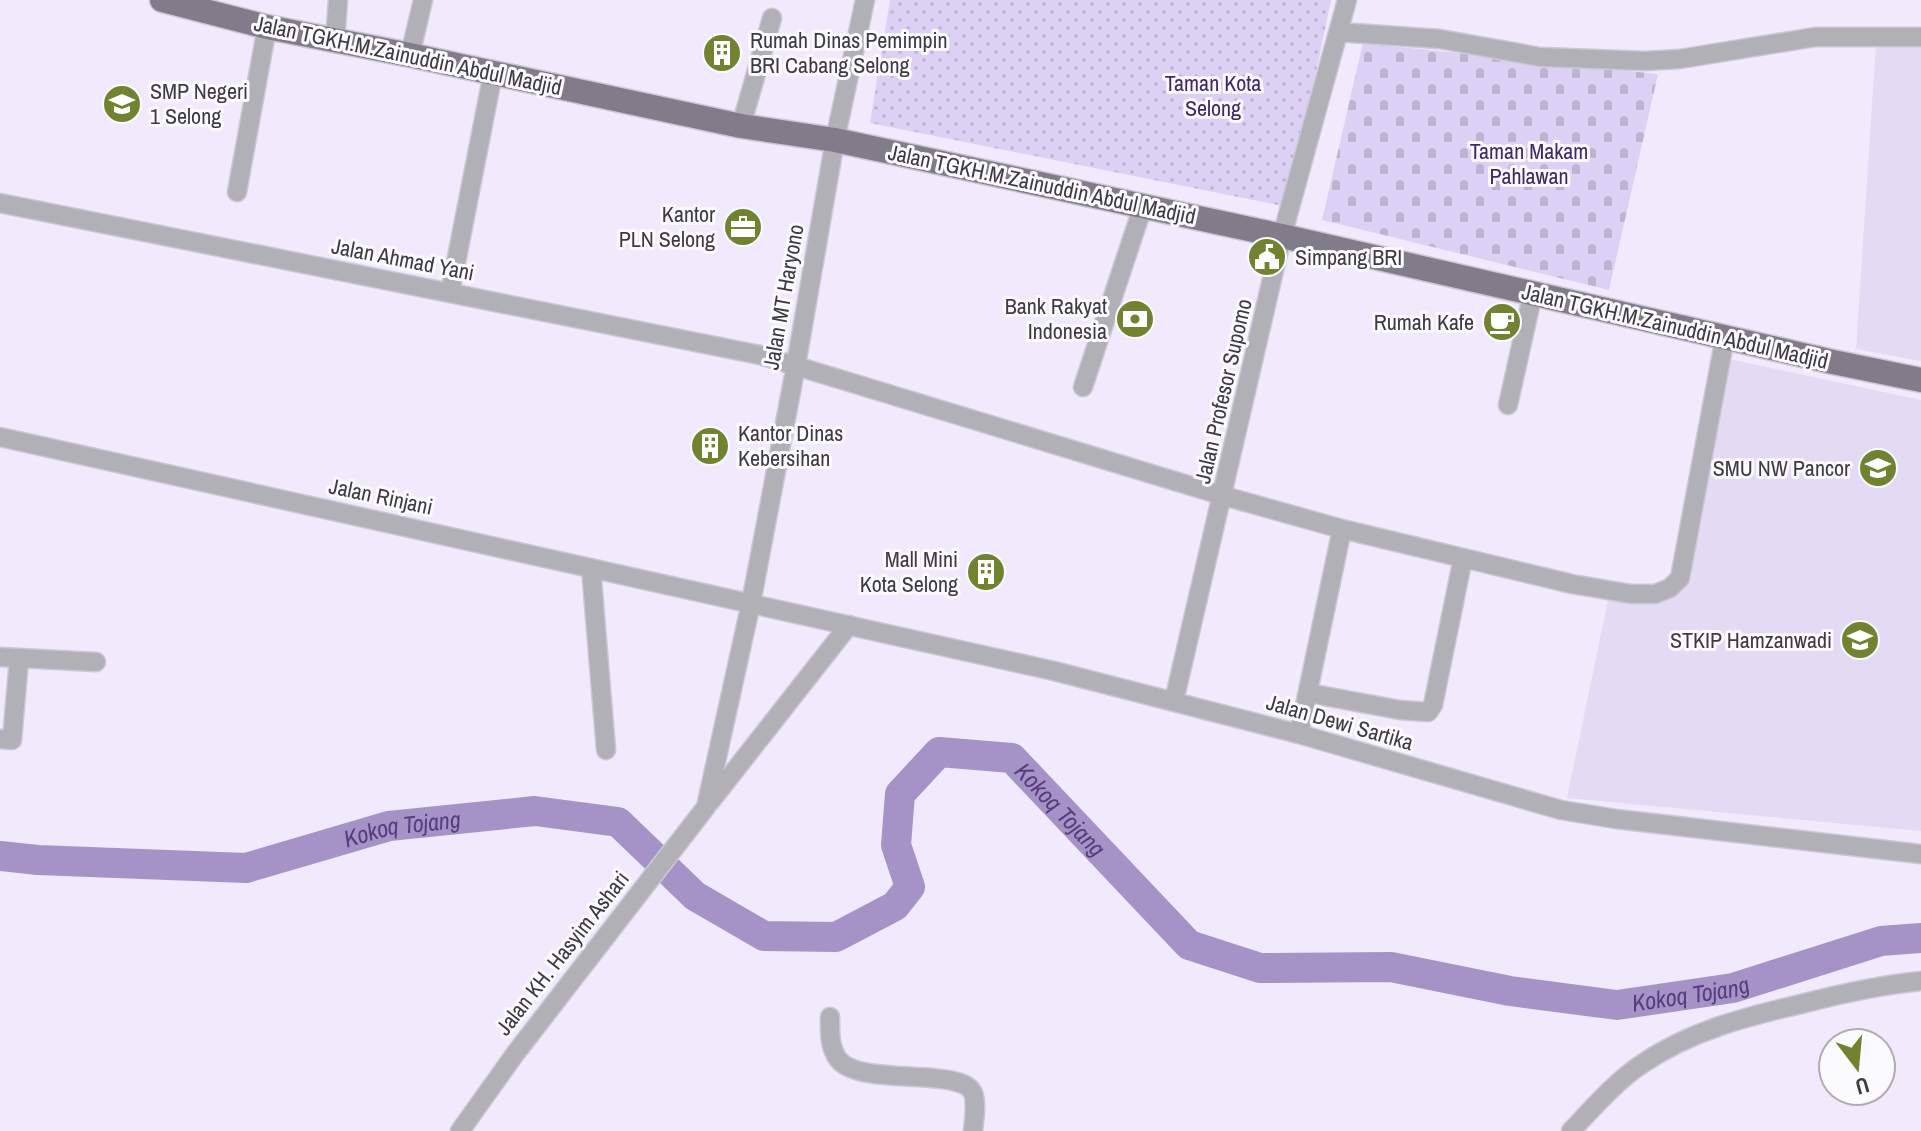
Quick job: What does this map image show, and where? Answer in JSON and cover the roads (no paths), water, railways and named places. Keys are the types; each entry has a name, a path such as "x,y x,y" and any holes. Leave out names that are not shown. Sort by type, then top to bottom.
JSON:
{"main road":[{"name":"Jalan TGKH.M.Zainuddin Abdul Madjid","path":"162,0 267,27 741,126 835,140 1282,236 1921,380"}],"street":[{"path":"335,41 338,0"},
{"path":"410,55 423,0"},
{"name":"Jalan MT Haryono","path":"751,603 835,140 865,0"},
{"name":"Jalan Profesor Supomo","path":"1174,701 1282,236 1347,0"},
{"path":"741,126 772,18"},
{"path":"237,192 267,27"},
{"path":"1338,32 1454,40 1540,57 1645,61 1680,59 1815,37 1921,37"},
{"path":"450,293 493,73"},
{"name":"Jalan Ahmad Yani","path":"0,203 796,365 1342,529 1572,584 1631,594 1655,594 1676,583 1685,553 1725,337"},
{"path":"1083,387 1143,206"},
{"path":"1508,405 1533,293"},
{"name":"Jalan Rinjani","path":"0,437 751,603"},
{"path":"1299,734 1342,529"},
{"path":"1308,693 1428,712 1433,705 1463,558"},
{"path":"591,568 606,750"},
{"name":"Jalan Dewi Sartika","path":"751,603 1174,701 1573,812 1921,854"},
{"name":"Jalan KH. Hasyim Ashari","path":"706,807 751,603"},
{"name":"Jalan KH. Hasyim Ashari","path":"460,1131 515,1054 849,625"},
{"path":"0,739 12,740 10,658 96,662"},
{"path":"1571,1131 1614,1086 1642,1064 1677,1043 1714,1027 1833,996 1921,981"},
{"path":"830,1017 830,1040 837,1058 847,1067 872,1073 938,1077 966,1085 973,1092 973,1131"}],"waterway":[{"name":"Kokoq Tojang","path":"0,856 246,868 389,826 535,811 618,822 695,896 764,936 836,937 895,906 910,887 896,845 900,794 939,752 1012,758 1189,945 1260,968 1391,967 1510,991 1617,1005 1733,988 1881,941 1921,938"}],"place":[{"name":"Rumah Dinas Pemimpin BRI Cabang Selong","path":"722,53"},
{"name":"SMP Negeri 1 Selong","path":"122,104"},
{"name":"Kantor PLN Selong","path":"743,227"},
{"name":"Simpang BRI","path":"1267,257"},
{"name":"Bank Rakyat Indonesia","path":"1135,319"},
{"name":"Rumah Kafe","path":"1502,322"},
{"name":"Kantor Dinas Kebersihan","path":"710,446"},
{"name":"SMU NW Pancor","path":"1878,468"},
{"name":"Mall Mini Kota Selong","path":"986,572"},
{"name":"STKIP Hamzanwadi","path":"1860,640"}],"park label":[{"name":"Taman Kota Selong","path":"1213,96"},
{"name":"Taman Makam Pahlawan","path":"1529,164"}]}
